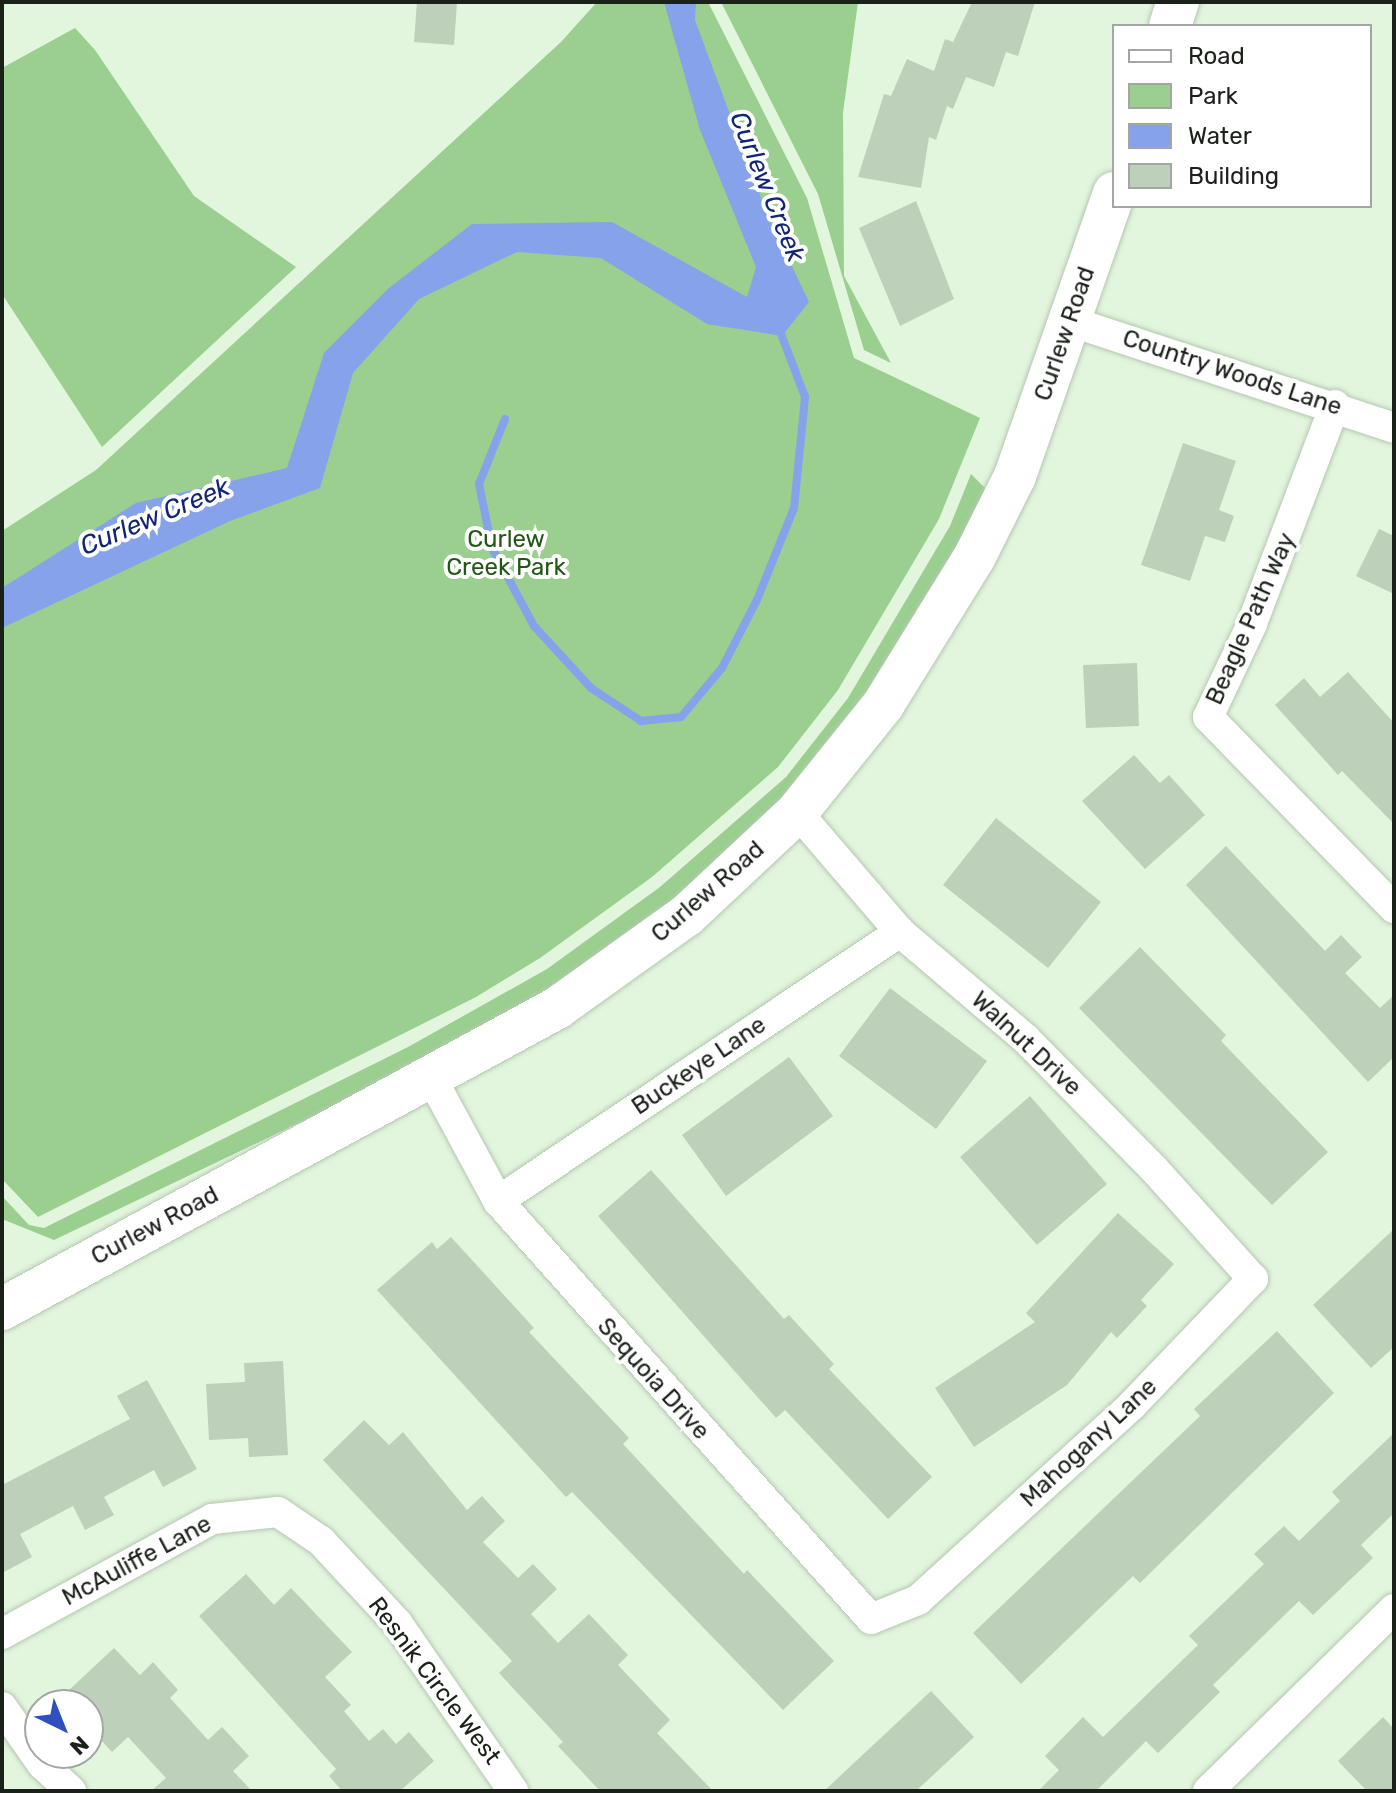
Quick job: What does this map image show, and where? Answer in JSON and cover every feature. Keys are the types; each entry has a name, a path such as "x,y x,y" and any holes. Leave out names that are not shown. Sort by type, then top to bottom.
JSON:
{"main road":[{"path":"1171,24 1178,2"},
{"name":"Curlew Road","path":"2,1309 432,1079 626,961 687,915 797,812 883,705 975,556 1015,476 1112,199"}],"street":[{"name":"Country Woods Lane","path":"1069,321 1335,405 1394,428"},
{"name":"Beagle Path Way","path":"1335,405 1252,624 1208,717 1394,908"},
{"name":"Walnut Drive","path":"797,812 900,932 1026,1039 1154,1169 1253,1279"},
{"name":"Buckeye Lane","path":"498,1201 900,932"},
{"name":"Sequoia Drive","path":"432,1079 498,1201 871,1619 918,1600"},
{"name":"Mahogany Lane","path":"918,1600 1132,1405 1253,1279"},
{"name":"McAuliffe Lane","path":"2,1634 212,1519 278,1512"},
{"name":"Resnik Circle West","path":"278,1512 321,1541 398,1624 513,1791"},
{"path":"1208,1791 1388,1627"},
{"path":"2,1707 42,1764 71,1791"}],"green space":[{"name":"Curlew Creek Park","path":"597,2 708,2 807,198 854,358 980,418 939,519 838,690 778,767 652,877 540,958 476,997 38,1217 2,1179 2,531 96,470 561,42"},
{"path":"721,2 858,2 843,113 844,276 891,363 864,350 818,194"},
{"path":"75,28 95,50 194,196 296,267 102,447 2,294 2,68"},
{"path":"971,474 990,493 907,645 786,801 617,949 456,1048 54,1240 2,1219 2,1196 29,1225 44,1228 408,1047 547,969 660,887 786,777 848,698 950,526"}],"water":[{"name":"Curlew Creek","path":"664,2 696,2 695,20 767,214 809,302 782,336 707,324 601,258 517,252 419,299 353,373 320,488 230,521 2,628 2,588 136,503 287,468 324,353 389,288 472,224 612,222 747,297 756,267 700,130"}],"building":[{"path":"417,2 457,2 454,45 414,42"},
{"path":"972,2 1035,2 1018,56 1006,52 994,87 966,77 953,109 947,106 936,140 929,137 921,188 858,177 884,94 891,96 907,59 934,71 945,39 953,42"},
{"path":"916,201 954,299 900,326 859,228"},
{"path":"1183,443 1236,461 1219,510 1234,516 1225,542 1205,536 1190,581 1141,565"},
{"path":"1379,529 1394,536 1394,594 1356,576"},
{"path":"1137,663 1139,726 1086,728 1083,665"},
{"path":"1348,672 1394,723 1394,824 1342,771 1338,775 1275,705 1304,678 1320,697"},
{"path":"1134,755 1160,783 1169,775 1205,815 1145,869 1082,801"},
{"path":"996,818 1101,902 1048,968 943,885"},
{"path":"1226,846 1325,951 1341,935 1362,957 1345,973 1380,1008 1394,995 1394,1057 1368,1082 1186,885"},
{"path":"1140,947 1226,1035 1221,1041 1328,1152 1272,1205 1079,1008"},
{"path":"890,988 987,1061 936,1129 839,1056"},
{"path":"789,1057 833,1116 726,1196 682,1135"},
{"path":"1030,1096 1107,1184 1037,1245 960,1157"},
{"path":"651,1170 784,1319 789,1315 834,1364 829,1369 932,1477 888,1519 785,1410 776,1418 598,1216"},
{"path":"1118,1213 1174,1264 1141,1300 1147,1306 1117,1338 1111,1332 1067,1385 974,1447 935,1388 1035,1322 1026,1313"},
{"path":"1394,1229 1394,1347 1371,1368 1313,1305"},
{"path":"451,1237 534,1328 529,1332 629,1438 623,1444 744,1574 747,1570 834,1661 783,1710 572,1492 566,1497 377,1290 432,1242 437,1249"},
{"path":"1277,1331 1334,1393 1140,1583 1133,1576 1021,1684 973,1633 1200,1416 1194,1409"},
{"path":"283,1361 288,1455 249,1457 248,1438 209,1440 206,1384 245,1382 244,1363"},
{"path":"147,1380 197,1469 163,1487 154,1470 104,1497 114,1515 85,1530 73,1506 20,1534 32,1557 2,1573 2,1485 130,1419 117,1396"},
{"path":"364,1420 389,1445 403,1432 467,1510 482,1496 505,1521 483,1542 518,1578 533,1564 557,1589 531,1614 558,1643 589,1614 628,1655 618,1665 670,1720 657,1733 713,1791 600,1791 558,1746 563,1742 499,1673 512,1661 323,1460"},
{"path":"1394,1433 1394,1513 1361,1545 1373,1558 1313,1615 1299,1601 1213,1685 1220,1692 1158,1753 1146,1741 1096,1791 1038,1791 1059,1770 1045,1756 1083,1717 1103,1737 1198,1645 1189,1636 1264,1564 1254,1554 1284,1526 1299,1541 1340,1501 1332,1492"},
{"path":"246,1574 274,1605 291,1588 352,1652 325,1677 351,1705 344,1711 369,1741 383,1729 396,1744 409,1732 434,1761 400,1791 342,1791 329,1776 336,1769 199,1616"},
{"path":"114,1648 140,1675 153,1662 178,1690 170,1698 208,1740 222,1727 249,1756 233,1771 252,1791 151,1791 166,1778 128,1737 112,1752 104,1743 104,1689 70,1689"},
{"path":"931,1691 974,1737 916,1791 824,1791"},
{"path":"1383,1717 1394,1729 1394,1791 1367,1791 1338,1761"}],"waterway":[{"path":"505,419 479,484 492,548 534,626 591,688 641,721 681,717 722,668 757,600 794,508 805,397 778,326"}]}
